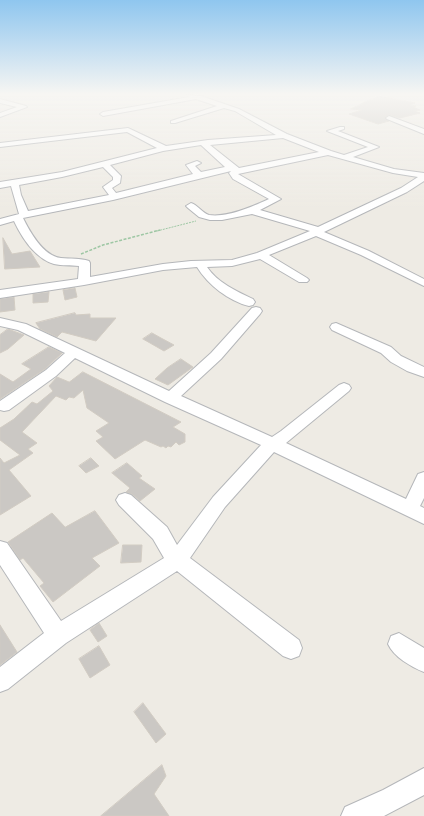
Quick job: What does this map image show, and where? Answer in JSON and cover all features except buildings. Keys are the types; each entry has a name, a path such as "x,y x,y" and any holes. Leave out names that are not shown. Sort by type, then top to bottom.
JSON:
{"street":[{"path":"0,145 99,133"},
{"path":"134,133 165,149"},
{"path":"279,133 328,154 393,171 424,176"},
{"path":"336,133 375,148 343,158"},
{"path":"0,184 15,183 51,176 165,149 203,143 284,136"},
{"path":"203,143 235,170 234,173 236,177 276,199 252,211"},
{"path":"0,222 20,216 113,197 199,175 328,154"},
{"path":"104,163 118,176 117,181 107,187 114,196"},
{"path":"197,163 190,165 199,175"},
{"path":"0,294 84,282 163,267 232,262 261,255 318,231 404,190 424,176"},
{"path":"15,183 15,192 21,205 20,216 26,235 33,244 56,261 85,264 84,282"},
{"path":"191,206 202,216 212,218 242,211 252,211 318,231 424,283"},
{"path":"261,255 303,280"},
{"path":"170,398 216,356 252,306 214,282 200,264"},
{"path":"0,322 22,327 417,513 424,479"},
{"path":"336,327 386,350 396,359 412,368 424,372"},
{"path":"4,406 51,373 74,352"},
{"path":"0,681 58,635 176,562 219,502 272,444 287,435 321,407 328,399 344,388"},
{"path":"125,500 160,533 176,562 183,564 291,648"},
{"path":"0,549 58,635"},
{"path":"399,644 424,661"},
{"path":"354,816 392,799 424,781"}],"path":[{"path":"77,256 103,245 192,223 202,218 202,216"}]}
